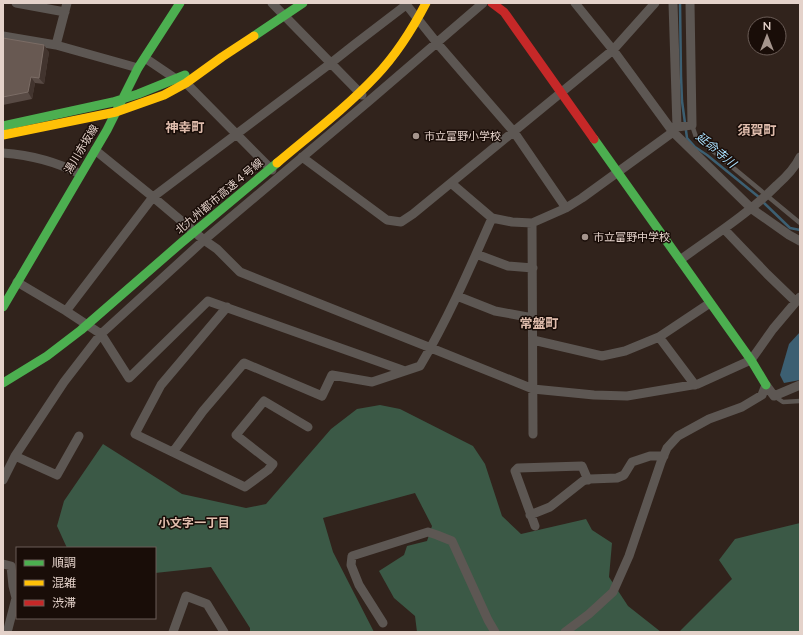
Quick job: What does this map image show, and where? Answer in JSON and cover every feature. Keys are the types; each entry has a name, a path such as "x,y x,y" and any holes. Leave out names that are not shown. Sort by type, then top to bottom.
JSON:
{"main road":[{"name":"湯川赤坂線","path":"3,307 95,150 138,68 146,58 180,3"},
{"path":"3,135 116,112 164,95 186,83 303,3"},
{"name":"北九州都市高速４号線","path":"3,383 47,356 81,330 351,101 377,75 389,60 409,32 426,3"},
{"path":"492,3 504,12 680,260 766,385"},
{"path":"408,17 409,4"},
{"path":"3,126 122,100 176,79 222,57"},
{"path":"346,92 357,81"},
{"name":"北九州都市高速４号線","path":"255,168 272,154"},
{"name":"北九州都市高速４号線","path":"178,233 196,217"},
{"path":"74,324 85,314"}],"street":[{"path":"16,3 64,12"},
{"path":"56,45 67,3"},
{"path":"272,3 369,101"},
{"path":"3,480 14,458 64,382 101,334 204,240 483,3"},
{"path":"302,157 387,220 401,222 414,214 613,50 655,3"},
{"path":"672,3 675,129"},
{"path":"451,183 492,218 512,222 532,223 566,208 675,129 692,125 690,3"},
{"path":"66,311 153,197 409,4 437,42 514,132 566,208"},
{"path":"577,4 675,129 752,209 800,241"},
{"path":"3,36 56,45 138,68"},
{"path":"146,58 176,79"},
{"path":"186,83 278,177"},
{"path":"95,150 204,240 217,249 240,272 533,389 594,395 627,396 695,384 750,360 773,329 798,300 768,274 724,229"},
{"path":"3,153 16,154 47,162 70,169 80,174"},
{"path":"680,260 752,209 788,175 800,157"},
{"path":"173,452 203,411 244,363 322,396 332,375 372,382 420,366 431,348 457,296 492,218"},
{"path":"532,223 533,434"},
{"path":"476,254 508,266 532,268"},
{"path":"17,282 101,334 130,378 208,301 405,371"},
{"path":"457,296 495,311 533,318"},
{"path":"533,340 602,356 625,351 659,337 710,303"},
{"path":"227,307 162,385 135,434 245,487 268,470 273,464 236,435 264,401 308,427"},
{"path":"659,337 695,384"},
{"path":"766,385 774,396 800,385"},
{"path":"565,632 589,614 613,592 629,556 667,448 678,436 709,419 742,407 762,394 766,385"},
{"path":"3,456 14,458 57,475 78,436"},
{"path":"530,515 550,507 582,482 588,480 617,478 624,475 632,462 650,456 664,456"},
{"path":"535,526 515,471 518,468 582,466 588,480"},
{"path":"382,623 359,585 351,565 352,556 428,532 452,541 488,620 495,632"},
{"path":"8,629 16,598 12,586 10,565"},
{"path":"173,632 186,596 207,604 224,632"},
{"path":"215,632 218,623"}],"lane":[{"path":"692,125 696,137 800,223"},
{"path":"774,396 783,402 800,401"}],"green space":[{"path":"380,405 400,409 473,446 485,464 502,516 521,534 586,519 592,530 612,543 609,577 628,606 661,632 417,632 415,616 394,598 379,571 404,555 407,546 427,541 432,526 415,493 323,518 333,552 374,632 250,632 250,628 211,567 156,573 156,547 67,547 57,526 64,501 103,444 182,494 246,508 266,504 331,429 357,409"},
{"path":"800,523 800,632 679,632 732,579 719,560 735,539"}],"water":[{"path":"800,332 800,380 784,383 780,375 789,344"}],"building":[{"path":"3,38 44,45 39,78 31,77 28,92 3,97"}],"waterway":[{"name":"延命寺川","path":"680,3 682,101 687,138 695,147 760,198"},
{"name":"延命寺川","path":"763,202 790,228 800,230"}],"traffic: fast":[{"path":"3,307 107,130 138,68 180,3"},
{"path":"254,36 303,3"},
{"path":"3,126 113,102 138,94 185,75"},
{"path":"594,139 751,360 766,385"},
{"path":"3,383 47,356 81,330 181,243 277,163"}],"traffic: slow":[{"path":"277,163 340,110 376,76 390,60 426,3"},
{"path":"3,135 116,112 164,95 186,83 254,36"}],"traffic: jam":[{"path":"492,3 504,12 594,139"}],"place":[{"name":"市立富野小学校","path":"416,136"},
{"name":"市立富野中学校","path":"585,237"}],"district":[{"name":"神幸町","path":"185,127"},
{"name":"須賀町","path":"757,130"},
{"name":"常盤町","path":"539,323"},
{"name":"小文字一丁目","path":"194,523"}]}
